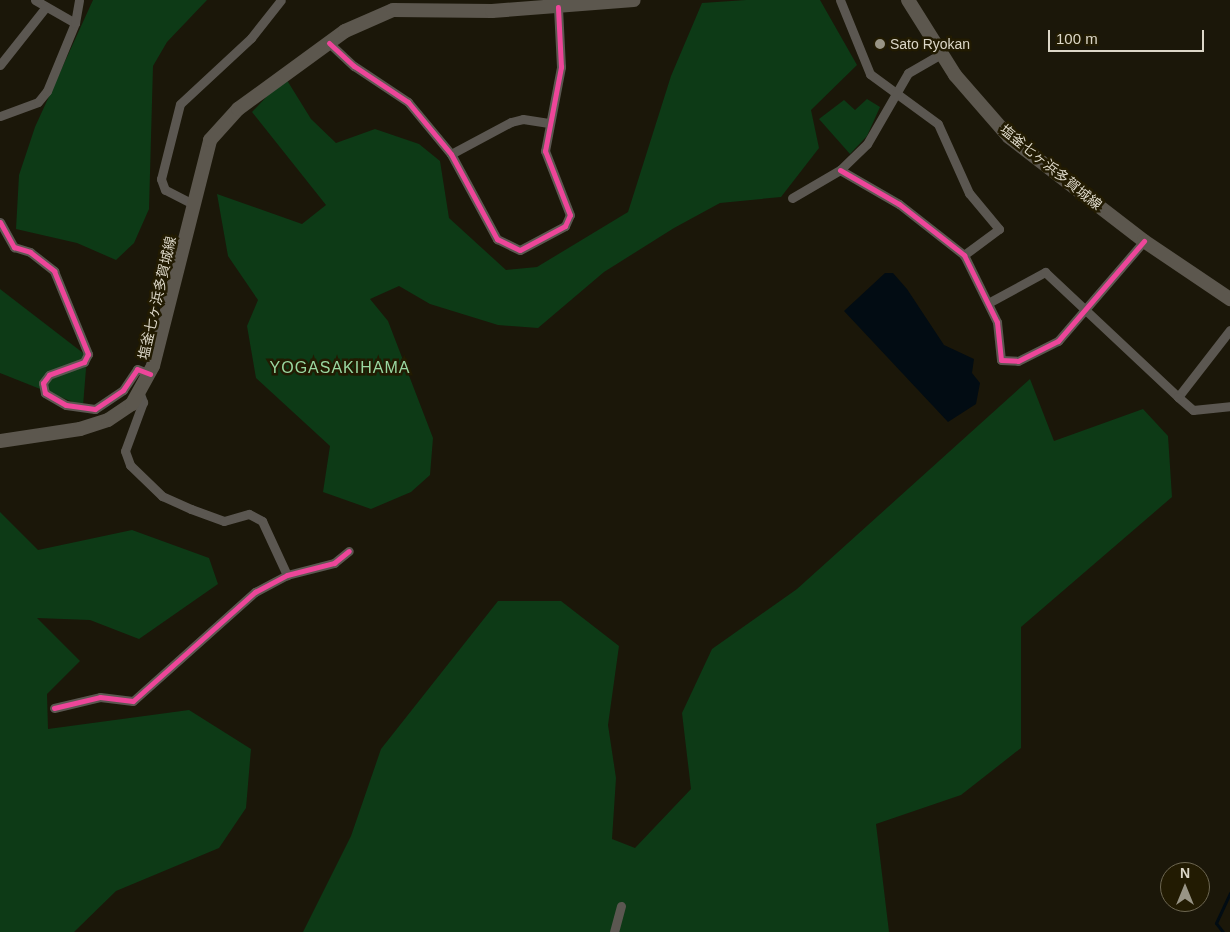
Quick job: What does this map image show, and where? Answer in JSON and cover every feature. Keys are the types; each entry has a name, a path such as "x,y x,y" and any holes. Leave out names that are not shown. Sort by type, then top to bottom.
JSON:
{"main road":[{"name":"塩釜七ヶ浜多賀城線","path":"0,441 95,425 121,413 140,394 150,374 204,154 220,127 238,108 329,43 360,22 393,10 558,7 634,0"},
{"name":"塩釜七ヶ浜多賀城線","path":"908,0 975,102 1009,137 1144,241 1230,299"}],"street":[{"path":"35,0 45,8 75,23"},
{"path":"0,116 38,102 47,91 75,23 79,0"},
{"path":"191,204 165,190 161,179 180,104 250,38 281,0"},
{"path":"840,0 870,74 938,124 969,193 999,229 964,255"},
{"path":"329,43 354,66 408,102 451,154 497,239 520,250 532,247 565,226 570,215 545,150 560,67 558,7"},
{"path":"0,65 45,8"},
{"path":"792,198 840,170 867,144 895,92 908,73 942,53"},
{"path":"451,154 510,122 523,119 549,123"},
{"path":"840,170 899,204 964,255 990,302 1001,360 1018,361 1058,341 1144,241"},
{"path":"0,222 14,247 30,252 54,272 88,354 84,362 49,375 43,382 45,393 66,405 94,409 123,390 137,369 150,374"},
{"path":"990,302 1045,272 1083,313 1193,410 1230,406"},
{"path":"1178,397 1230,330"},
{"path":"140,394 143,402 125,451 130,465 162,496 190,509 224,521 249,514 262,521 287,575"},
{"path":"54,708 100,697 133,701 187,658 255,592 287,575 334,563 349,551"},
{"path":"614,932 621,906"}],"green space":[{"path":"93,0 207,0 167,42 153,66 149,209 134,243 116,260 77,243 16,229 19,175 35,127"},
{"path":"746,0 820,0 857,65 811,110 819,148 781,197 720,203 674,228 604,272 538,328 498,325 430,304 399,286 370,299 388,321 433,438 430,475 411,492 371,509 323,492 330,446 256,378 247,326 258,300 228,256 217,194 302,224 326,205 252,112 285,77 311,119 336,143 375,129 419,144 440,161 449,218 506,270 537,267 628,212 671,76 702,3"},
{"path":"867,99 880,107 867,136 850,154 819,119 844,100 855,110"},
{"path":"0,289 87,356 83,406 0,373"},
{"path":"1030,379 1054,441 1143,409 1168,436 1172,497 1021,627 1021,748 961,795 876,824 889,932 303,932 351,836 381,749 498,601 561,601 619,646 608,725 616,778 612,839 635,848 691,789 682,713 712,649 797,589"},
{"path":"0,512 38,550 132,530 209,558 218,584 139,639 90,620 37,618 80,661 47,694 48,729 189,710 251,749 246,808 219,848 116,891 74,932 0,932"}],"shaded area":[{"path":"885,273 893,273 907,289 944,345 974,359 972,373 980,383 976,404 948,422 844,311"}],"waterway":[{"path":"1223,932 1216,923 1230,893"}],"cycle path":[{"path":"329,43 354,66 408,102 451,154 497,239 520,250 565,226 570,215 545,151 561,67 558,7"},
{"path":"840,170 899,204 964,255 997,322 1001,360 1018,361 1058,341 1144,241"},
{"path":"0,222 14,247 30,252 54,271 88,354 84,362 49,375 43,383 45,393 66,405 95,409 123,390 137,369 150,374"},
{"path":"54,708 100,697 133,701 255,592 287,575 334,563 349,551"}],"place":[{"name":"Sato Ryokan","path":"880,44"}],"district":[{"name":"YOGASAKIHAMA","path":"340,368"}]}
